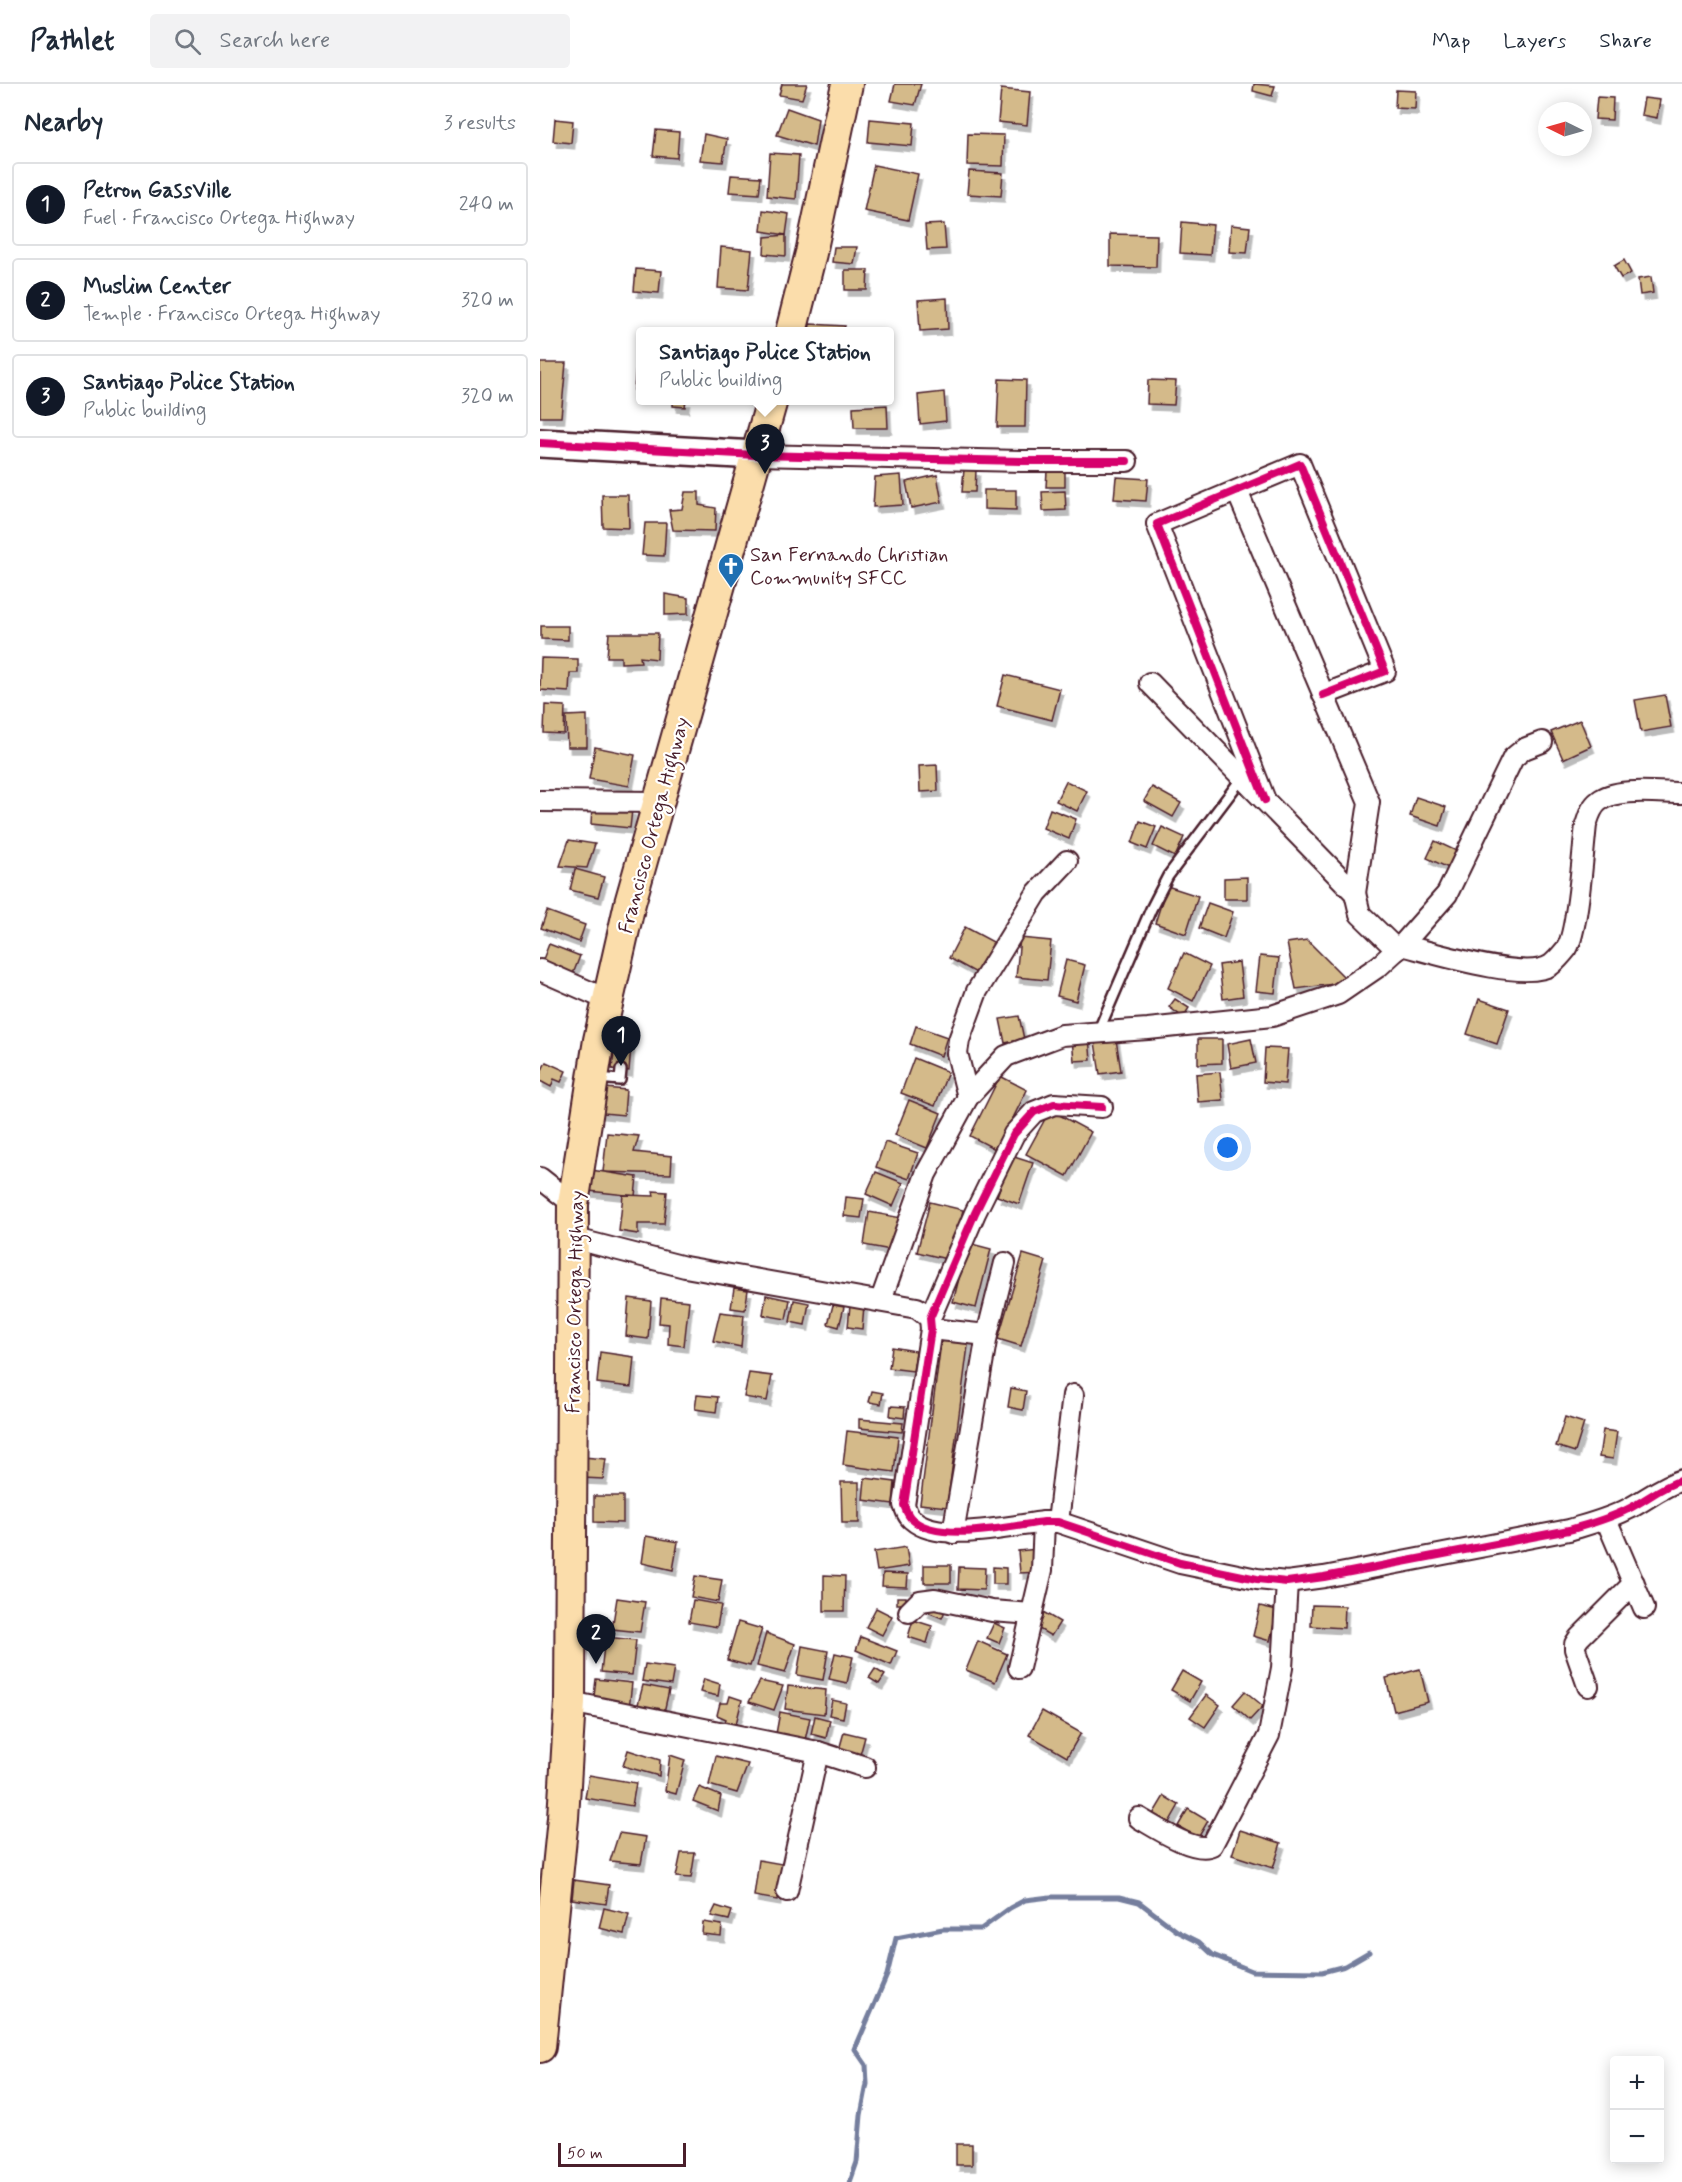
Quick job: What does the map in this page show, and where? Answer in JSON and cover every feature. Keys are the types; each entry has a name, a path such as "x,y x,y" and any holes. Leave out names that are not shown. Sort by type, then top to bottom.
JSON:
{"main road":[{"path":"791,327 811,253 848,84"},
{"name":"Francisco Ortega Highway","path":"540,2047 563,1818 570,1702 573,1204 607,1074 612,1039 608,1000 630,903 771,405"}],"street":[{"path":"540,443 756,456 1022,462 1127,461"},
{"path":"1265,800 1157,525 1300,464 1385,671 1323,695"},
{"path":"1237,491 1369,802 1355,893 1360,914 1400,948 1507,970 1535,970 1551,965 1567,947 1570,936 1586,825 1591,810 1600,800 1618,793 1682,794"},
{"path":"1150,683 1355,893"},
{"path":"881,1300 926,1174 968,1097 1006,1056 1062,1035 1272,1016 1338,994 1379,966 1400,948 1447,894 1513,758 1524,749 1542,742"},
{"path":"540,801 658,802"},
{"path":"968,1097 957,1053 959,1040 977,991 1037,893 1067,861"},
{"path":"540,969 608,1000"},
{"path":"1102,1107 1054,1104 1034,1112 1014,1134 975,1213 930,1324 904,1504 911,1520 924,1528 953,1533 1051,1522 1180,1563 1257,1579 1287,1582 1569,1530 1606,1519 1628,1509 1669,1484 1682,1480"},
{"path":"540,1178 573,1204"},
{"path":"572,1238 685,1267 917,1308 930,1324 987,1335"},
{"path":"953,1533 987,1335 1005,1263"},
{"path":"1020,1668 1042,1570 1073,1395"},
{"path":"1606,1519 1644,1608"},
{"path":"1139,1818 1200,1848 1212,1845 1269,1735 1282,1668 1287,1582"},
{"path":"1588,1686 1575,1644 1634,1583"},
{"path":"909,1612 920,1602 935,1599 992,1611 1032,1614"},
{"path":"570,1702 818,1752 865,1767"},
{"path":"787,1891 818,1752"}],"lane":[{"path":"1098,1032 1151,909 1168,876 1242,778"}],"building":[{"path":"782,84 807,84 802,99 779,95"},
{"path":"895,84 921,84 915,105 891,101"},
{"path":"1254,84 1275,86 1272,96 1253,91"},
{"path":"1001,89 1030,92 1027,125 998,122"},
{"path":"1396,90 1416,91 1415,109 1395,108"},
{"path":"1597,97 1613,98 1612,120 1595,119"},
{"path":"1644,98 1660,100 1657,118 1641,115"},
{"path":"787,108 818,119 814,146 777,135"},
{"path":"555,119 573,121 571,143 553,141"},
{"path":"870,119 914,123 912,146 868,142"},
{"path":"656,130 679,132 677,158 653,156"},
{"path":"704,134 727,139 723,162 700,160"},
{"path":"968,134 1004,135 1003,166 967,165"},
{"path":"770,153 799,155 796,199 767,196"},
{"path":"874,165 918,174 908,220 864,211"},
{"path":"969,171 1003,173 1001,196 967,194"},
{"path":"731,175 761,177 759,194 729,192"},
{"path":"763,210 789,214 786,235 761,231"},
{"path":"1182,222 1213,225 1210,255 1180,253"},
{"path":"944,224 946,249 927,250 925,225"},
{"path":"1231,225 1250,227 1247,253 1229,252"},
{"path":"1110,234 1157,235 1156,267 1110,266"},
{"path":"786,235 786,256 764,254 765,237"},
{"path":"721,247 752,250 748,290 718,288"},
{"path":"834,247 857,247 854,264 832,262"},
{"path":"1624,260 1631,273 1621,278 1614,266"},
{"path":"636,269 661,271 659,293 634,291"},
{"path":"845,270 868,270 867,290 845,290"},
{"path":"1651,277 1653,293 1640,295 1638,279"},
{"path":"947,298 948,329 920,331 918,300"},
{"path":"810,324 845,326 845,327 810,327"},
{"path":"540,363 566,363 561,417 540,417"},
{"path":"636,367 636,390 634,390"},
{"path":"999,379 1026,380 1025,427 997,427"},
{"path":"1148,380 1176,381 1174,405 1147,404"},
{"path":"944,392 946,421 920,424 918,395"},
{"path":"887,405 888,428 854,428 853,407"},
{"path":"964,469 976,470 975,492 962,492"},
{"path":"1047,471 1065,471 1065,487 1046,487"},
{"path":"901,475 903,505 873,507 875,477"},
{"path":"937,475 942,502 911,508 906,482"},
{"path":"1116,477 1148,479 1146,501 1114,499"},
{"path":"984,490 1016,490 1016,510 984,509"},
{"path":"1065,491 1066,510 1043,511 1042,492"},
{"path":"685,492 699,492 699,505 716,508 715,531 673,530 669,510 682,509"},
{"path":"602,495 628,495 629,528 603,527"},
{"path":"645,523 666,523 664,556 642,555"},
{"path":"665,594 688,598 688,614 665,615"},
{"path":"541,626 568,626 568,640 541,639"},
{"path":"609,633 658,633 657,659 640,657 641,662 621,663 621,657 607,657"},
{"path":"541,658 578,659 578,673 570,673 569,692 540,690"},
{"path":"1005,675 1060,689 1052,720 997,706"},
{"path":"1665,695 1671,727 1641,732 1635,700"},
{"path":"545,705 565,706 564,734 544,733"},
{"path":"587,715 587,747 567,747 566,716"},
{"path":"1580,720 1591,746 1563,759 1551,732"},
{"path":"595,747 635,755 629,786 589,779"},
{"path":"937,765 938,791 920,792 919,766"},
{"path":"1066,781 1087,791 1077,811 1056,801"},
{"path":"1152,787 1181,803 1173,817 1144,801"},
{"path":"1416,797 1446,807 1440,826 1410,816"},
{"path":"592,806 632,810 630,828 591,824"},
{"path":"1050,809 1076,819 1069,839 1043,828"},
{"path":"1140,821 1156,827 1147,849 1132,843"},
{"path":"1162,827 1184,837 1175,857 1153,846"},
{"path":"569,840 595,844 587,868 560,866"},
{"path":"1435,841 1463,854 1455,871 1427,858"},
{"path":"575,869 604,877 598,897 570,890"},
{"path":"1247,877 1247,899 1224,899 1224,878"},
{"path":"1167,886 1198,896 1186,934 1155,923"},
{"path":"1208,903 1233,912 1224,938 1199,928"},
{"path":"547,911 585,925 579,942 541,928"},
{"path":"965,927 997,944 980,975 949,958"},
{"path":"1020,938 1051,941 1047,980 1016,977"},
{"path":"1307,940 1349,982 1296,989 1287,943"},
{"path":"549,944 580,956 571,979 540,967"},
{"path":"1184,953 1210,966 1193,1001 1168,988"},
{"path":"1260,956 1279,958 1275,993 1256,991"},
{"path":"1066,960 1085,965 1076,1001 1057,996"},
{"path":"1239,962 1243,996 1223,999 1219,965"},
{"path":"1175,999 1189,1008 1183,1017 1169,1007"},
{"path":"1479,999 1509,1009 1497,1044 1467,1034"},
{"path":"1019,1016 1024,1039 1005,1043 1000,1019"},
{"path":"916,1026 947,1037 941,1056 910,1044"},
{"path":"1115,1033 1121,1071 1100,1074 1094,1036"},
{"path":"1089,1037 1091,1060 1074,1061 1072,1039"},
{"path":"1198,1039 1222,1039 1222,1063 1198,1064"},
{"path":"1251,1039 1256,1063 1231,1068 1227,1044"},
{"path":"615,1045 631,1046 629,1071 612,1069"},
{"path":"1265,1048 1288,1049 1285,1084 1263,1082"},
{"path":"914,1058 948,1072 935,1106 901,1093"},
{"path":"546,1062 566,1071 561,1082 554,1079 551,1087 540,1081 540,1074"},
{"path":"1220,1072 1223,1100 1198,1102 1196,1074"},
{"path":"1000,1076 1027,1090 997,1150 970,1136"},
{"path":"595,1087 626,1090 624,1115 593,1112"},
{"path":"909,1100 941,1113 927,1148 895,1135"},
{"path":"1050,1110 1091,1132 1067,1176 1026,1154"},
{"path":"607,1133 639,1136 634,1152 672,1156 671,1174 603,1172"},
{"path":"885,1142 918,1153 909,1179 876,1167"},
{"path":"1011,1156 1033,1163 1019,1204 997,1196"},
{"path":"591,1170 637,1177 635,1196 589,1191"},
{"path":"876,1172 903,1183 893,1206 866,1194"},
{"path":"653,1191 667,1192 664,1224 638,1224 638,1234 619,1231 623,1195 654,1196"},
{"path":"846,1197 864,1199 861,1218 844,1216"},
{"path":"930,1202 963,1210 951,1260 917,1252"},
{"path":"869,1212 902,1218 896,1251 864,1245"},
{"path":"968,1243 991,1249 976,1308 953,1302"},
{"path":"1023,1254 1046,1261 1021,1346 998,1339"},
{"path":"734,1288 748,1290 745,1310 731,1308"},
{"path":"766,1295 790,1300 786,1319 763,1315"},
{"path":"629,1298 651,1301 648,1339 626,1336"},
{"path":"661,1298 689,1301 684,1346 668,1344 669,1324 659,1323"},
{"path":"794,1300 809,1303 805,1325 790,1322"},
{"path":"833,1305 844,1307 839,1327 828,1324"},
{"path":"850,1305 864,1306 862,1329 848,1327"},
{"path":"720,1312 744,1315 741,1347 713,1341"},
{"path":"942,1335 969,1338 947,1507 920,1504"},
{"path":"892,1347 916,1351 913,1371 889,1368"},
{"path":"600,1352 634,1357 631,1387 597,1383"},
{"path":"749,1373 772,1376 767,1401 744,1397"},
{"path":"1011,1388 1026,1391 1023,1410 1008,1407"},
{"path":"872,1391 883,1393 881,1404 869,1402"},
{"path":"697,1395 718,1397 716,1412 695,1409"},
{"path":"891,1406 905,1407 904,1418 890,1416"},
{"path":"1565,1417 1584,1423 1575,1452 1556,1446"},
{"path":"859,1419 903,1423 902,1432 859,1428"},
{"path":"1603,1430 1617,1432 1613,1459 1599,1457"},
{"path":"847,1431 898,1437 894,1472 843,1465"},
{"path":"583,1457 606,1459 603,1479 583,1478"},
{"path":"865,1478 895,1482 893,1504 863,1500"},
{"path":"841,1482 859,1482 859,1523 842,1523"},
{"path":"594,1496 623,1496 623,1523 594,1522"},
{"path":"646,1536 678,1542 673,1570 642,1563"},
{"path":"906,1547 909,1566 877,1571 874,1552"},
{"path":"1037,1549 1039,1572 1020,1573 1018,1551"},
{"path":"924,1565 951,1565 951,1583 924,1583"},
{"path":"959,1567 985,1568 984,1590 958,1589"},
{"path":"993,1567 1006,1568 1006,1584 993,1584"},
{"path":"883,1573 908,1574 907,1587 882,1586"},
{"path":"824,1575 845,1576 844,1611 824,1611"},
{"path":"695,1576 722,1580 718,1602 691,1597"},
{"path":"897,1597 906,1597 906,1604 897,1604"},
{"path":"617,1598 645,1602 640,1632 612,1629"},
{"path":"693,1600 721,1605 717,1627 689,1622"},
{"path":"928,1604 945,1611 942,1618 925,1611"},
{"path":"1312,1605 1345,1606 1344,1628 1311,1626"},
{"path":"1260,1606 1277,1610 1270,1641 1253,1636"},
{"path":"876,1608 892,1616 882,1635 866,1627"},
{"path":"1043,1612 1060,1622 1051,1636 1034,1626"},
{"path":"913,1620 932,1626 927,1643 908,1637"},
{"path":"738,1622 762,1629 750,1666 727,1660"},
{"path":"994,1623 1005,1628 999,1643 987,1638"},
{"path":"766,1633 795,1644 785,1673 757,1666"},
{"path":"605,1637 636,1640 632,1675 601,1672"},
{"path":"861,1637 897,1651 891,1665 856,1650"},
{"path":"978,1641 1007,1654 995,1682 966,1670"},
{"path":"802,1646 828,1651 823,1680 797,1675"},
{"path":"835,1653 853,1657 847,1683 829,1679"},
{"path":"645,1664 674,1668 671,1685 642,1681"},
{"path":"875,1669 885,1675 879,1684 869,1678"},
{"path":"1420,1669 1428,1702 1394,1711 1386,1678"},
{"path":"1182,1671 1201,1682 1190,1701 1171,1690"},
{"path":"596,1679 632,1683 629,1708 593,1705"},
{"path":"704,1679 720,1684 718,1696 700,1692"},
{"path":"760,1681 783,1686 774,1710 749,1702"},
{"path":"643,1685 669,1690 663,1717 636,1712"},
{"path":"788,1686 826,1690 824,1714 785,1709"},
{"path":"1245,1691 1263,1706 1250,1720 1233,1705"},
{"path":"1206,1695 1220,1705 1205,1727 1190,1717"},
{"path":"730,1696 742,1700 735,1728 724,1725 726,1719 717,1715 720,1703 728,1703"},
{"path":"832,1700 846,1703 843,1718 829,1715"},
{"path":"1042,1711 1081,1733 1067,1757 1029,1735"},
{"path":"780,1712 810,1718 805,1740 776,1734"},
{"path":"815,1716 830,1720 826,1738 811,1734"},
{"path":"844,1732 865,1737 860,1755 839,1750"},
{"path":"628,1750 660,1760 659,1776 623,1766"},
{"path":"670,1755 685,1760 676,1794 665,1791"},
{"path":"716,1756 748,1764 737,1793 709,1785"},
{"path":"589,1775 636,1783 632,1806 585,1798"},
{"path":"699,1787 721,1796 718,1811 693,1801"},
{"path":"1164,1796 1179,1805 1167,1826 1152,1816"},
{"path":"1188,1809 1208,1821 1198,1838 1178,1826"},
{"path":"1240,1830 1281,1843 1273,1868 1232,1855"},
{"path":"619,1833 646,1837 641,1864 610,1861"},
{"path":"681,1853 695,1853 691,1878 676,1877"},
{"path":"759,1860 782,1864 777,1900 754,1896"},
{"path":"574,1880 609,1885 606,1904 572,1899"},
{"path":"716,1906 732,1911 729,1920 711,1916"},
{"path":"604,1908 629,1914 624,1934 599,1928"},
{"path":"703,1922 722,1925 721,1936 702,1934"},
{"path":"956,2144 972,2144 972,2165 956,2165"}],"waterway":[{"path":"850,2182 857,2162 861,2115 867,2084 866,2065 855,2049 887,1975 896,1938 943,1929 981,1929 1025,1900 1050,1897 1119,1897 1139,1902 1177,1931 1199,1942 1213,1955 1252,1971 1322,1972 1345,1966 1369,1952"}],"cycle path":[{"path":"540,443 756,455 1127,461"},
{"path":"1265,800 1157,524 1300,464 1385,671 1323,695"},
{"path":"1102,1107 1054,1104 1034,1112 1014,1134 975,1213 930,1318 931,1329 904,1505 913,1520 925,1527 957,1532 1058,1522 1180,1563 1257,1579 1287,1582 1569,1530 1621,1513 1682,1480"}],"place":[{"name":"Santiago Police Station","path":"765,474"},
{"name":"San Fernando Christian Community SFCC","path":"731,589"},
{"name":"Petron GassVille","path":"621,1066"},
{"name":"Muslim Center","path":"596,1664"}]}
